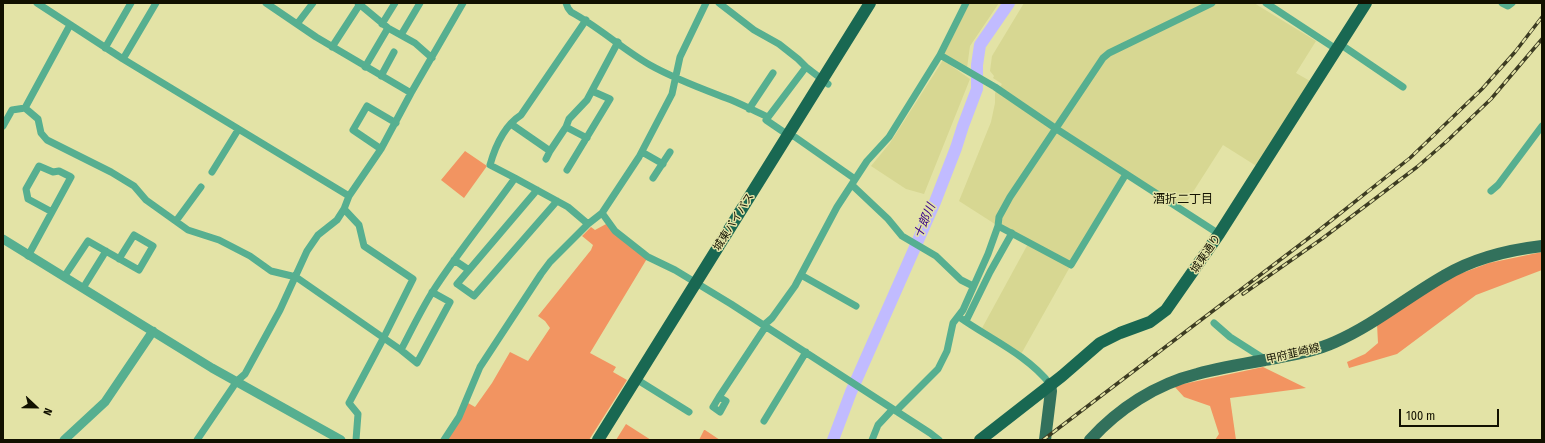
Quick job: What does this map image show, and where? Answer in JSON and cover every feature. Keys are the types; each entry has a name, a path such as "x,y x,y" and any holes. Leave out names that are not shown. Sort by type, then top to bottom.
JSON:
{"highway":[{"name":"城東通り","path":"980,440 1104,341 1120,333 1150,322 1166,310 1220,234 1366,3"},
{"name":"城東バイパス","path":"606,440 639,381 872,5"},
{"name":"城東バイパス","path":"598,440 639,381"}],"main road":[{"name":"甲府韮崎線","path":"1090,440 1120,412 1162,386 1196,374 1316,350 1336,342 1374,321 1444,275 1466,265 1515,249 1542,246"},
{"path":"1045,440 1051,391 1050,384"}],"street":[{"path":"37,3 105,48 349,196"},
{"path":"105,48 131,3"},
{"path":"123,59 156,3"},
{"path":"266,3 365,67 411,93"},
{"path":"298,24 312,3"},
{"path":"365,67 395,3"},
{"path":"401,36 420,3"},
{"path":"197,440 237,381 245,374 280,310 307,251 318,235 337,220 344,209 349,196 381,149 411,93 463,3"},
{"path":"566,3 571,12 586,20 649,64 675,78 727,98 768,117"},
{"path":"444,440 459,417 474,381 491,349 550,262 588,224 602,213 642,152 672,94 680,56 706,3"},
{"path":"719,3 754,30 779,44 798,58 806,67 825,82"},
{"path":"719,397 765,325 779,309 801,275 837,207 853,182 867,161 889,137 940,55 966,3"},
{"path":"872,440 878,425 938,369 946,351 953,324 959,316 988,254 998,226 999,217 1010,197 1055,128 1103,58 1109,52 1212,3"},
{"path":"1266,3 1403,87"},
{"path":"1502,3 1508,6 1512,3"},
{"path":"332,46 359,4 385,26 416,43 432,58"},
{"path":"586,20 520,115 502,136 490,165 568,207 588,224"},
{"path":"25,108 70,25"},
{"path":"546,159 566,127 569,119 592,91 618,42"},
{"path":"381,76 394,52"},
{"path":"940,55 995,86 1055,128 1220,234"},
{"path":"806,67 766,120 792,136 853,182 902,236 936,256 961,280 973,286"},
{"path":"750,109 773,73"},
{"path":"567,170 610,99 592,91"},
{"path":"381,149 352,130 367,106 396,123"},
{"path":"3,126 12,110 25,108 38,119 41,133 46,140 111,172 134,186 146,200 188,230 219,240 250,256 271,271 296,277 383,339 401,350 417,363 450,302 432,292"},
{"path":"511,124 550,151"},
{"path":"1491,191 1498,185 1542,126"},
{"path":"566,127 587,138"},
{"path":"212,172 238,130"},
{"path":"642,152 663,164"},
{"path":"653,178 670,152"},
{"path":"28,256 72,178 59,171 53,172 39,166 26,189 28,199 52,212"},
{"path":"998,226 1071,265 1126,174"},
{"path":"401,350 432,292 515,178"},
{"path":"176,221 201,187"},
{"path":"537,190 457,284 474,296 557,201"},
{"path":"344,209 358,225 364,246 413,279 349,403 358,414 356,440"},
{"path":"602,213 615,231 648,257 699,284 765,325 939,440"},
{"path":"966,321 990,272 1012,233"},
{"path":"64,277 88,241 119,259 139,270 153,246 134,235 119,259"},
{"path":"3,239 28,256 83,288 212,368 341,440"},
{"path":"83,288 106,251"},
{"path":"454,260 469,270"},
{"path":"801,275 856,306"},
{"path":"959,316 1020,356 1038,370 1050,384"},
{"path":"1214,323 1230,337 1266,360"},
{"path":"64,440 105,402 153,332"},
{"path":"764,421 806,352"},
{"path":"639,381 689,412"}],"shaded area":[{"path":"969,3 999,3 970,46 967,68 944,54"},
{"path":"1024,3 1254,3 1316,41 1296,73 1310,81 1258,167 1223,145 1184,206 1126,174 1071,265 1020,356 981,330 1029,242 998,226 959,201 991,122 995,103 995,93 1002,84 993,78 994,76 990,71 992,56"},
{"path":"943,60 970,79 924,194 906,189 871,166 890,143"},
{"path":"465,151 487,166 464,198 441,180"},
{"path":"608,223 648,257 590,353 616,367 613,372 627,380 589,440 448,440 468,403 475,407 492,383 510,352 528,361 550,328 545,321 538,316 591,250 593,245 582,236 591,227 595,230"},
{"path":"1542,252 1542,270 1476,295 1397,354 1349,368 1347,362 1365,354 1378,343 1377,324 1446,279 1489,263"},
{"path":"1263,367 1306,388 1230,398 1236,440 1215,440 1219,434 1210,406 1184,397 1174,386"},
{"path":"626,424 651,440 616,440"},
{"path":"705,430 720,440 699,440"}],"waterway":[{"name":"十郎川","path":"833,440 851,392 935,202 956,148 977,89 977,65 980,45 1009,3"}],"railway":[{"path":"1043,440 1318,231 1410,158 1482,89 1515,52 1542,17"},
{"path":"1243,294 1323,238 1417,167 1491,99 1542,39"}],"district":[{"name":"酒折二丁目","path":"1183,200"}]}
